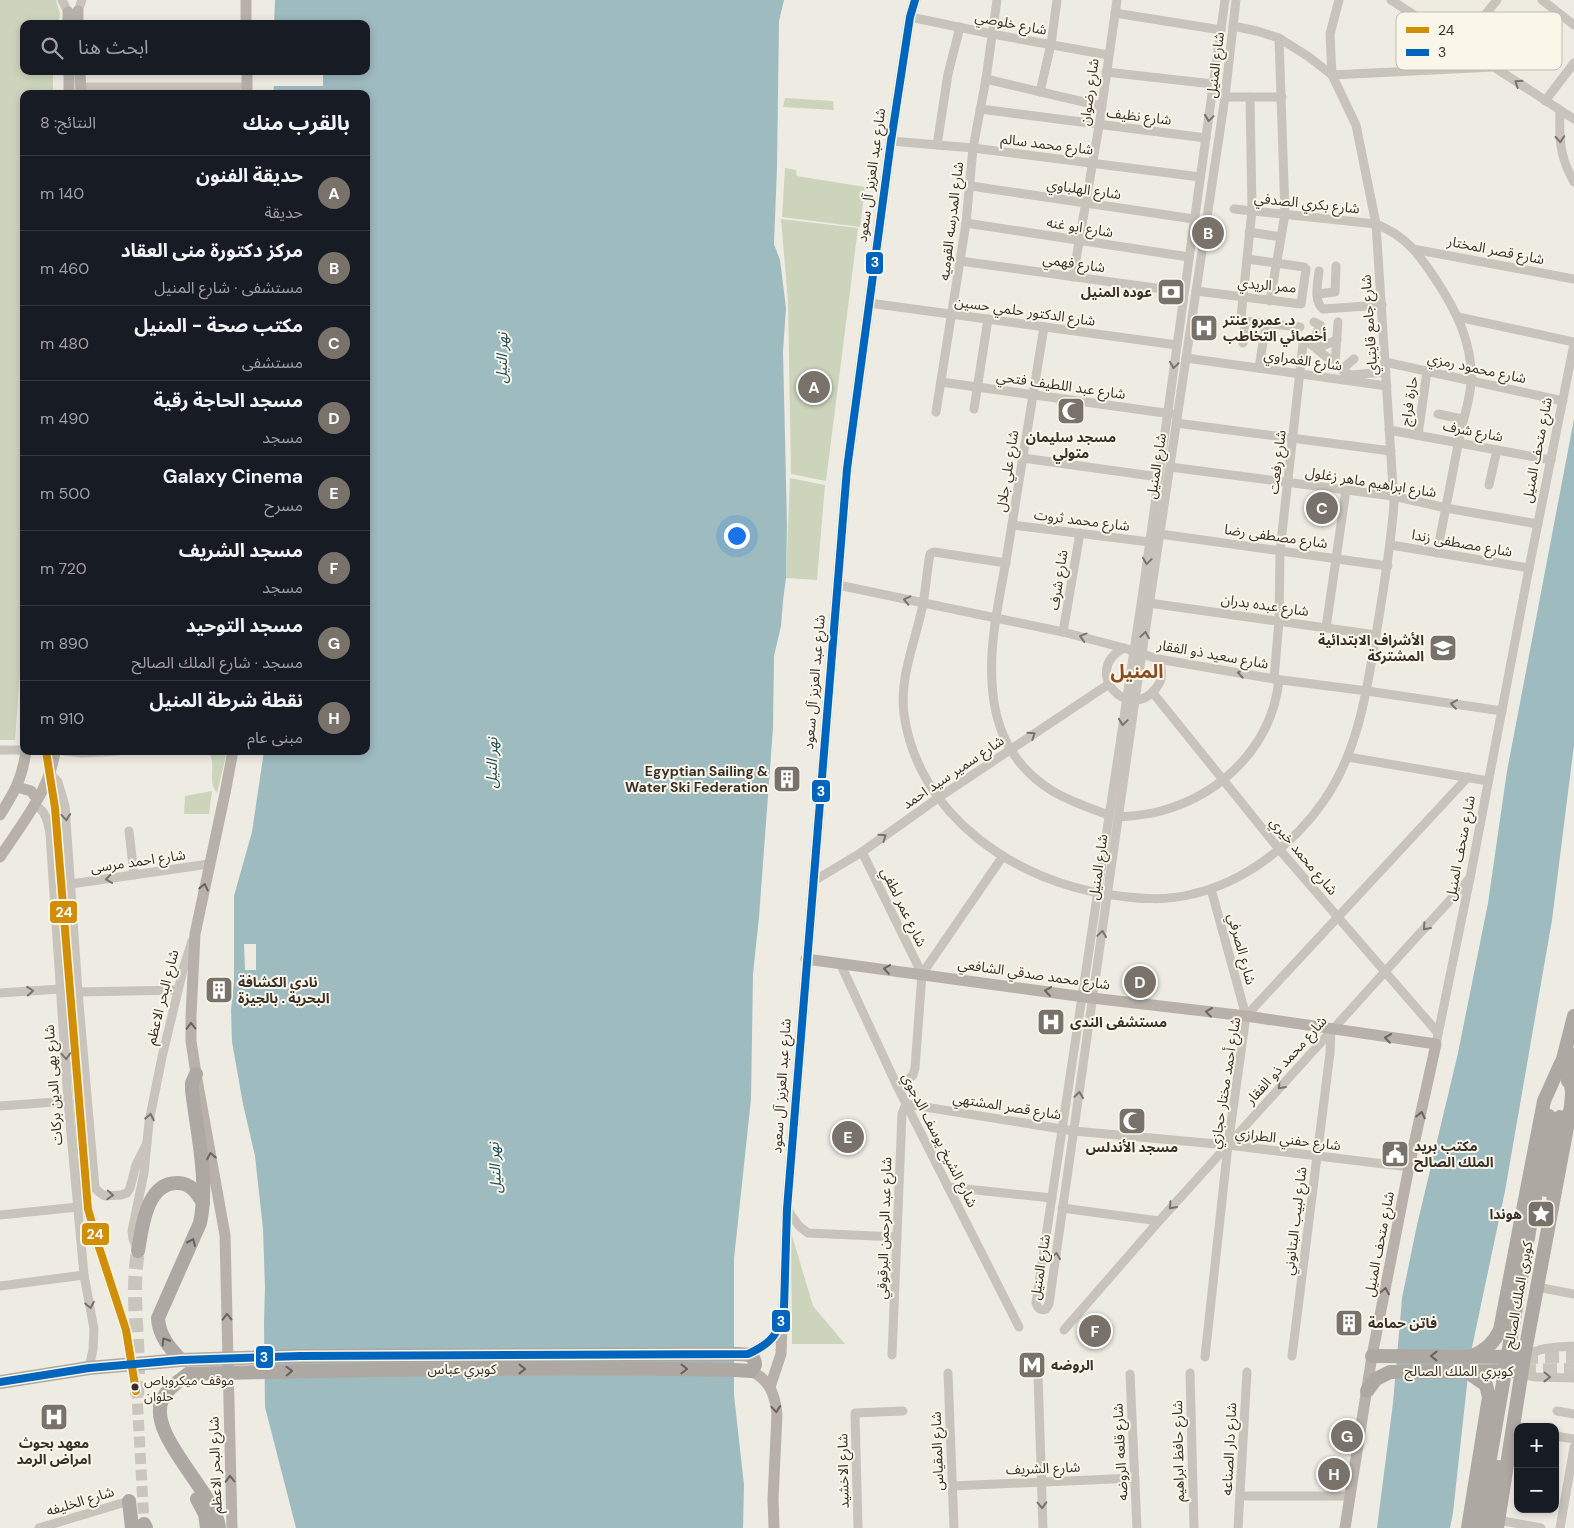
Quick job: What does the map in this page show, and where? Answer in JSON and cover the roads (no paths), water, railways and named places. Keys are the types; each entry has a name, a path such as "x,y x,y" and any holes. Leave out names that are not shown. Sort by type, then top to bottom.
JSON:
{"highway":[{"path":"1516,1423 1524,1357 1534,1302 1571,1126 1572,1093 1566,1069 1574,1016"},
{"path":"1487,1351 1500,1330 1544,1101 1574,1055"},
{"name":"كوبرى الملك الصالح","path":"1495,1525 1533,1254 1566,1069"},
{"name":"كوبرى الملك الصالح","path":"1478,1528 1549,1116 1566,1069"},
{"path":"181,1360 162,1337 158,1327 158,1318 200,1223 203,1204 202,1169 192,1090 192,1083 196,1074"},
{"path":"138,1250 147,1211 152,1198 161,1188 170,1183 189,1185 203,1204"},
{"path":"1506,1299 1534,1302"},
{"name":"كوبري الملك الصالح","path":"1385,1356 1470,1357 1487,1351 1524,1357"},
{"path":"743,1354 754,1358 754,1368 752,1371"},
{"name":"كوبري عباس","path":"0,1382 89,1368 181,1360 319,1356 743,1354"},
{"path":"1385,1356 1380,1359 1379,1369 1392,1372"},
{"name":"كوبري عباس","path":"177,1454 160,1416 160,1407 168,1391 188,1374 311,1370 540,1369 752,1371"},
{"name":"كوبري الملك الصالح","path":"1392,1372 1472,1375 1522,1371"},
{"path":"1367,1391 1376,1379 1392,1372"},
{"path":"1468,1528 1489,1390 1486,1385 1472,1375"},
{"path":"1485,1422 1490,1419 1500,1418 1505,1419 1514,1426"},
{"path":"1495,1525 1514,1432"},
{"path":"177,1454 186,1477 205,1514 207,1528"},
{"path":"177,1454 216,1514 219,1528"},
{"path":"129,1501 141,1527"}],"main road":[{"path":"246,0 246,20"},
{"name":"شارع عبد العزيز آل سعود","path":"743,1354 758,1350 769,1342 777,1332 782,1321 784,1308 787,1209 812,882 847,469 891,141 914,0"},
{"path":"70,20 73,11"},
{"path":"73,11 76,20"},
{"path":"69,75 70,90"},
{"path":"80,75 81,90"},
{"path":"247,75 247,90"},
{"path":"0,815 17,787 24,766 25,755"},
{"path":"0,857 35,802 50,772 54,755"},
{"name":"شارع البحر الاعظم","path":"232,755 226,793 195,934 191,1016 191,1041 196,1074 226,1235 232,1528"},
{"path":"17,787 31,791 35,802"},
{"name":"شارع بهى الدين بركات","path":"63,908 68,1023 88,1209 98,1244"},
{"name":"شارع محمد صدقي الشافعي","path":"806,958 1087,997 1246,1016 1331,1030 1437,1039"},
{"name":"شارع متحف المنيل","path":"1345,1528 1367,1391 1385,1356 1409,1167 1437,1039"},
{"path":"770,1387 780,1354 782,1321"},
{"path":"752,1371 760,1375 770,1387 776,1401 777,1414 772,1498 774,1528"}],"street":[{"path":"62,0 73,11 82,0"},
{"name":"شارع المدرسه القوميه","path":"936,412 966,223 971,186 973,148 986,80 997,0"},
{"path":"1040,92 1051,44 1057,0"},
{"name":"شارع رضوان","path":"1073,276 1099,126 1117,0"},
{"name":"شارع المنيل","path":"1114,816 1097,893 1087,997 1074,1131 1049,1304 1046,1309 1041,1310 1038,1309 1036,1303 1062,1129 1087,997 1107,895 1114,816 1138,652 1150,542 1225,0"},
{"name":"شارع المنيل","path":"1138,652 1150,603 1225,97 1236,0"},
{"path":"1339,0 1330,34 1332,75 1433,70"},
{"path":"1391,0 1409,12"},
{"path":"1487,12 1497,0"},
{"path":"1542,0 1557,12"},
{"path":"1115,13 1221,30"},
{"path":"1562,16 1574,25"},
{"name":"شارع خلوصي","path":"910,17 1108,55"},
{"name":"شارع جامع قايتباي","path":"923,604 904,686 903,700 904,716 916,759 927,782 938,798 965,828 1003,856 1040,877 1059,884 1107,895 1150,899 1170,898 1211,889 1250,871 1279,849 1307,823 1337,781 1348,757 1367,691 1391,545 1393,496 1391,451 1376,224 1356,125 1332,75 1309,57 1279,38 1257,30 1233,26"},
{"path":"937,145 948,74 960,27"},
{"path":"1270,301 1285,214 1279,38"},
{"path":"1545,102 1574,63"},
{"path":"1498,70 1560,112 1574,119"},
{"path":"1106,72 1213,84"},
{"path":"986,80 1101,106"},
{"path":"81,90 247,90"},
{"path":"1225,97 1282,97"},
{"path":"1250,97 1252,210 1241,318 1245,321 1300,327"},
{"name":"شارع نظيف","path":"980,110 1206,138"},
{"path":"1560,112 1560,139 1574,182"},
{"name":"شارع محمد سالم","path":"891,141 973,148 1200,177"},
{"name":"شارع الهلباوي","path":"971,186 1194,219"},
{"name":"شارع بكري الصدفي","path":"1234,209 1376,224"},
{"name":"شارع ابو غنه","path":"966,223 1189,258"},
{"path":"1376,224 1396,234 1414,249 1435,278 1458,317 1468,348 1472,380 1437,553"},
{"path":"1249,232 1281,236"},
{"name":"شارع قصر المختار","path":"1414,249 1574,279"},
{"name":"ممر الريدي","path":"1196,291 1270,301 1299,304 1302,302 1305,267 1247,259"},
{"name":"شارع فهمي","path":"960,261 1184,292"},
{"path":"1317,294 1335,292 1336,266"},
{"path":"1319,271 1317,294 1319,305 1327,310 1382,305"},
{"name":"شارع الدكتور حلمي حسين","path":"868,303 1177,345"},
{"path":"1458,317 1574,343"},
{"path":"974,410 988,320"},
{"path":"1243,343 1245,321"},
{"path":"1314,322 1320,325 1314,346"},
{"path":"1338,322 1338,366"},
{"path":"1259,368 1266,323"},
{"name":"شارع علي جلال","path":"1044,327 996,619 992,680 994,700 998,720 1010,750 1036,781 1054,794 1114,816"},
{"path":"1314,346 1338,340"},
{"name":"شارع رفعت","path":"1114,816 1159,812 1197,796 1223,779 1247,757 1260,739 1270,720 1276,699 1280,551 1303,344 1306,342 1314,346"},
{"name":"شارع متحف المنيل","path":"1437,1039 1574,343"},
{"path":"1314,346 1351,375 1385,367"},
{"name":"شارع الغمراوي","path":"1186,358 1387,386"},
{"path":"1338,366 1354,359"},
{"name":"شارع محمود رمزي","path":"1385,367 1427,371 1562,401"},
{"name":"حارة فراج","path":"1418,435 1427,371"},
{"name":"شارع عبد اللطيف فتحي","path":"941,382 1168,414 1177,419 1391,451"},
{"path":"1438,414 1463,419"},
{"name":"شارع شرف","path":"1389,430 1550,460"},
{"path":"1489,485 1497,450"},
{"path":"1023,458 1159,477"},
{"name":"شارع ابراهيم ماهر زغلول","path":"1170,467 1393,496 1446,508 1538,524"},
{"path":"1326,628 1346,490"},
{"name":"شارع محمد ثروت","path":"1012,525 1150,542"},
{"name":"شارع شرف","path":"1063,632 1080,534"},
{"name":"شارع مصطفى رضا","path":"1160,534 1388,566"},
{"name":"شارع مصطفى زندا","path":"1391,545 1529,568"},
{"path":"923,604 930,554 932,552 1006,563"},
{"name":"شارع سعيد ذو الفقار","path":"838,584 923,604 1063,632 1158,659 1277,680 1502,711"},
{"name":"شارع عبده بدران","path":"1150,603 1376,635"},
{"path":"1124,648 1118,651 1108,662 1106,677 1119,696 1131,700 1144,699 1152,693 1160,682 1162,674 1158,659"},
{"name":"شارع سمير سيد احمد","path":"812,882 862,852 938,798 1109,684"},
{"name":"شارع محمد خيري","path":"1152,693 1279,849 1385,972 1437,1039"},
{"path":"0,750 20,750"},
{"path":"1348,757 1488,781"},
{"path":"50,772 58,782 65,806 78,992 96,1190 108,1196 127,1193 136,1165 147,1143"},
{"name":"شارع أحمد مختار حجازي","path":"1205,1357 1228,1145 1246,1016 1468,777"},
{"name":"شارع بهى الدين بركات","path":"35,802 42,809 48,825 60,989 68,1023 68,1101 84,1275 94,1329 93,1349 89,1368"},
{"path":"129,831 134,875"},
{"name":"شارع عمر لطفي","path":"862,852 922,974"},
{"path":"898,1088 913,1075 915,1068 922,974 1003,856"},
{"name":"شارع احمد مرسى","path":"71,884 209,864"},
{"name":"شارع محمد ذو الفقار","path":"1064,1330 1159,1221 1470,878"},
{"name":"شارع الصرفي","path":"1211,889 1246,1016"},
{"name":"شارع البحر الاعظم","path":"138,1250 132,1231 144,1173 149,1122 186,957 195,934"},
{"name":"شارع الشيخ يوسف الدجوي","path":"840,963 898,1088 1018,1327"},
{"path":"0,993 60,989"},
{"path":"78,992 178,990"},
{"name":"شارع لبيب البتانوني","path":"1292,1356 1330,1053 1331,1030"},
{"path":"0,1106 68,1101"},
{"name":"شارع قصر المشتهي","path":"906,1104 1074,1131"},
{"name":"شارع عبد الرحمن البرقوقي","path":"892,1355 902,1114 906,1104"},
{"name":"شارع حفني الطرازي","path":"1074,1131 1228,1145 1409,1167"},
{"path":"948,1187 1052,1198"},
{"path":"0,1215 78,1207"},
{"path":"1062,1208 1159,1221"},
{"path":"787,1209 799,1226 808,1233 897,1237"},
{"path":"0,1286 84,1275"},
{"path":"1537,1287 1574,1294"},
{"path":"1524,1357 1532,1351 1542,1348 1574,1346"},
{"path":"1522,1371 1536,1377 1574,1378"},
{"name":"شارع دار الصناعه","path":"1238,1528 1247,1372"},
{"name":"شارع المقياس","path":"948,1373 954,1528"},
{"name":"شارع حافظ ابراهيم","path":"1190,1373 1194,1528"},
{"name":"شارع قلعه الروضه","path":"1130,1374 1137,1528"},
{"path":"1038,1375 1043,1528"},
{"name":"شارع الاخشيد","path":"858,1528 855,1412 902,1411"},
{"path":"1557,1411 1574,1414"},
{"path":"1559,1437 1574,1439"},
{"path":"1560,1528 1574,1447"},
{"name":"شارع الشريف","path":"952,1486 1135,1478"},
{"path":"1240,1496 1351,1496"},
{"name":"شارع الخليفه","path":"39,1528 64,1525 129,1501"},
{"path":"1495,1525 1541,1528"}],"water":[{"name":"نهر النيل","path":"275,0 784,0 779,21 774,244 780,260 786,308 783,351 787,525 786,578 781,626 774,656 773,728 753,974 751,1099 734,1259 734,1395 744,1485 743,1528 296,1528 265,1407 263,1229 255,1156 232,1042 234,896 252,832 263,755 370,755 370,90 274,90 274,86 323,86 323,75 370,75 370,20 274,20"},
{"path":"1574,419 1574,745 1552,920 1505,1191 1470,1357 1453,1513 1450,1528 1377,1528 1393,1403 1402,1298 1417,1225 1458,1053 1488,903 1507,771"}],"tunnel":[{"path":"47,755 55,808 63,908"},
{"path":"98,1244 126,1330 137,1395 144,1524"},
{"path":"137,1395 138,1359 135,1287 138,1251"},
{"path":"1524,1357 1574,1356"},
{"path":"1522,1371 1574,1370"}],"place":[{"name":"مركز دكتورة منى العقاد","path":"1208,233"},
{"name":"عوده المنيل","path":"1171,292"},
{"name":"د. عمرو عنتر أخصائي التخاطب","path":"1204,328"},
{"name":"حديقة الفنون","path":"814,387"},
{"name":"مسجد سليمان متولي","path":"1071,411"},
{"name":"مكتب صحة - المنيل","path":"1322,508"},
{"name":"الأشراف الابتدائية المشتركة","path":"1443,648"},
{"name":"Egyptian Sailing & Water Ski Federation","path":"787,779"},
{"name":"مسجد الحاجة رقية","path":"1140,982"},
{"name":"نادى الكشافة البحرية . بالجيزة","path":"219,990"},
{"name":"مستشفى الندى","path":"1051,1022"},
{"name":"مسجد الأندلس","path":"1132,1121"},
{"name":"Galaxy Cinema","path":"848,1137"},
{"name":"مكتب بريد الملك الصالح","path":"1395,1154"},
{"name":"هوندا","path":"1541,1214"},
{"name":"فاتن حمامة","path":"1349,1323"},
{"name":"مسجد الشريف","path":"1095,1331"},
{"name":"الروضه","path":"1032,1365"},
{"name":"موقف ميكروباص حلوان","path":"135,1387"},
{"name":"معهد بحوث امراض الرمد","path":"54,1417"},
{"name":"مسجد التوحيد","path":"1347,1436"},
{"name":"نقطة شرطة المنيل","path":"1334,1474"}],"district":[{"name":"المنيل","path":"1137,671"}]}
